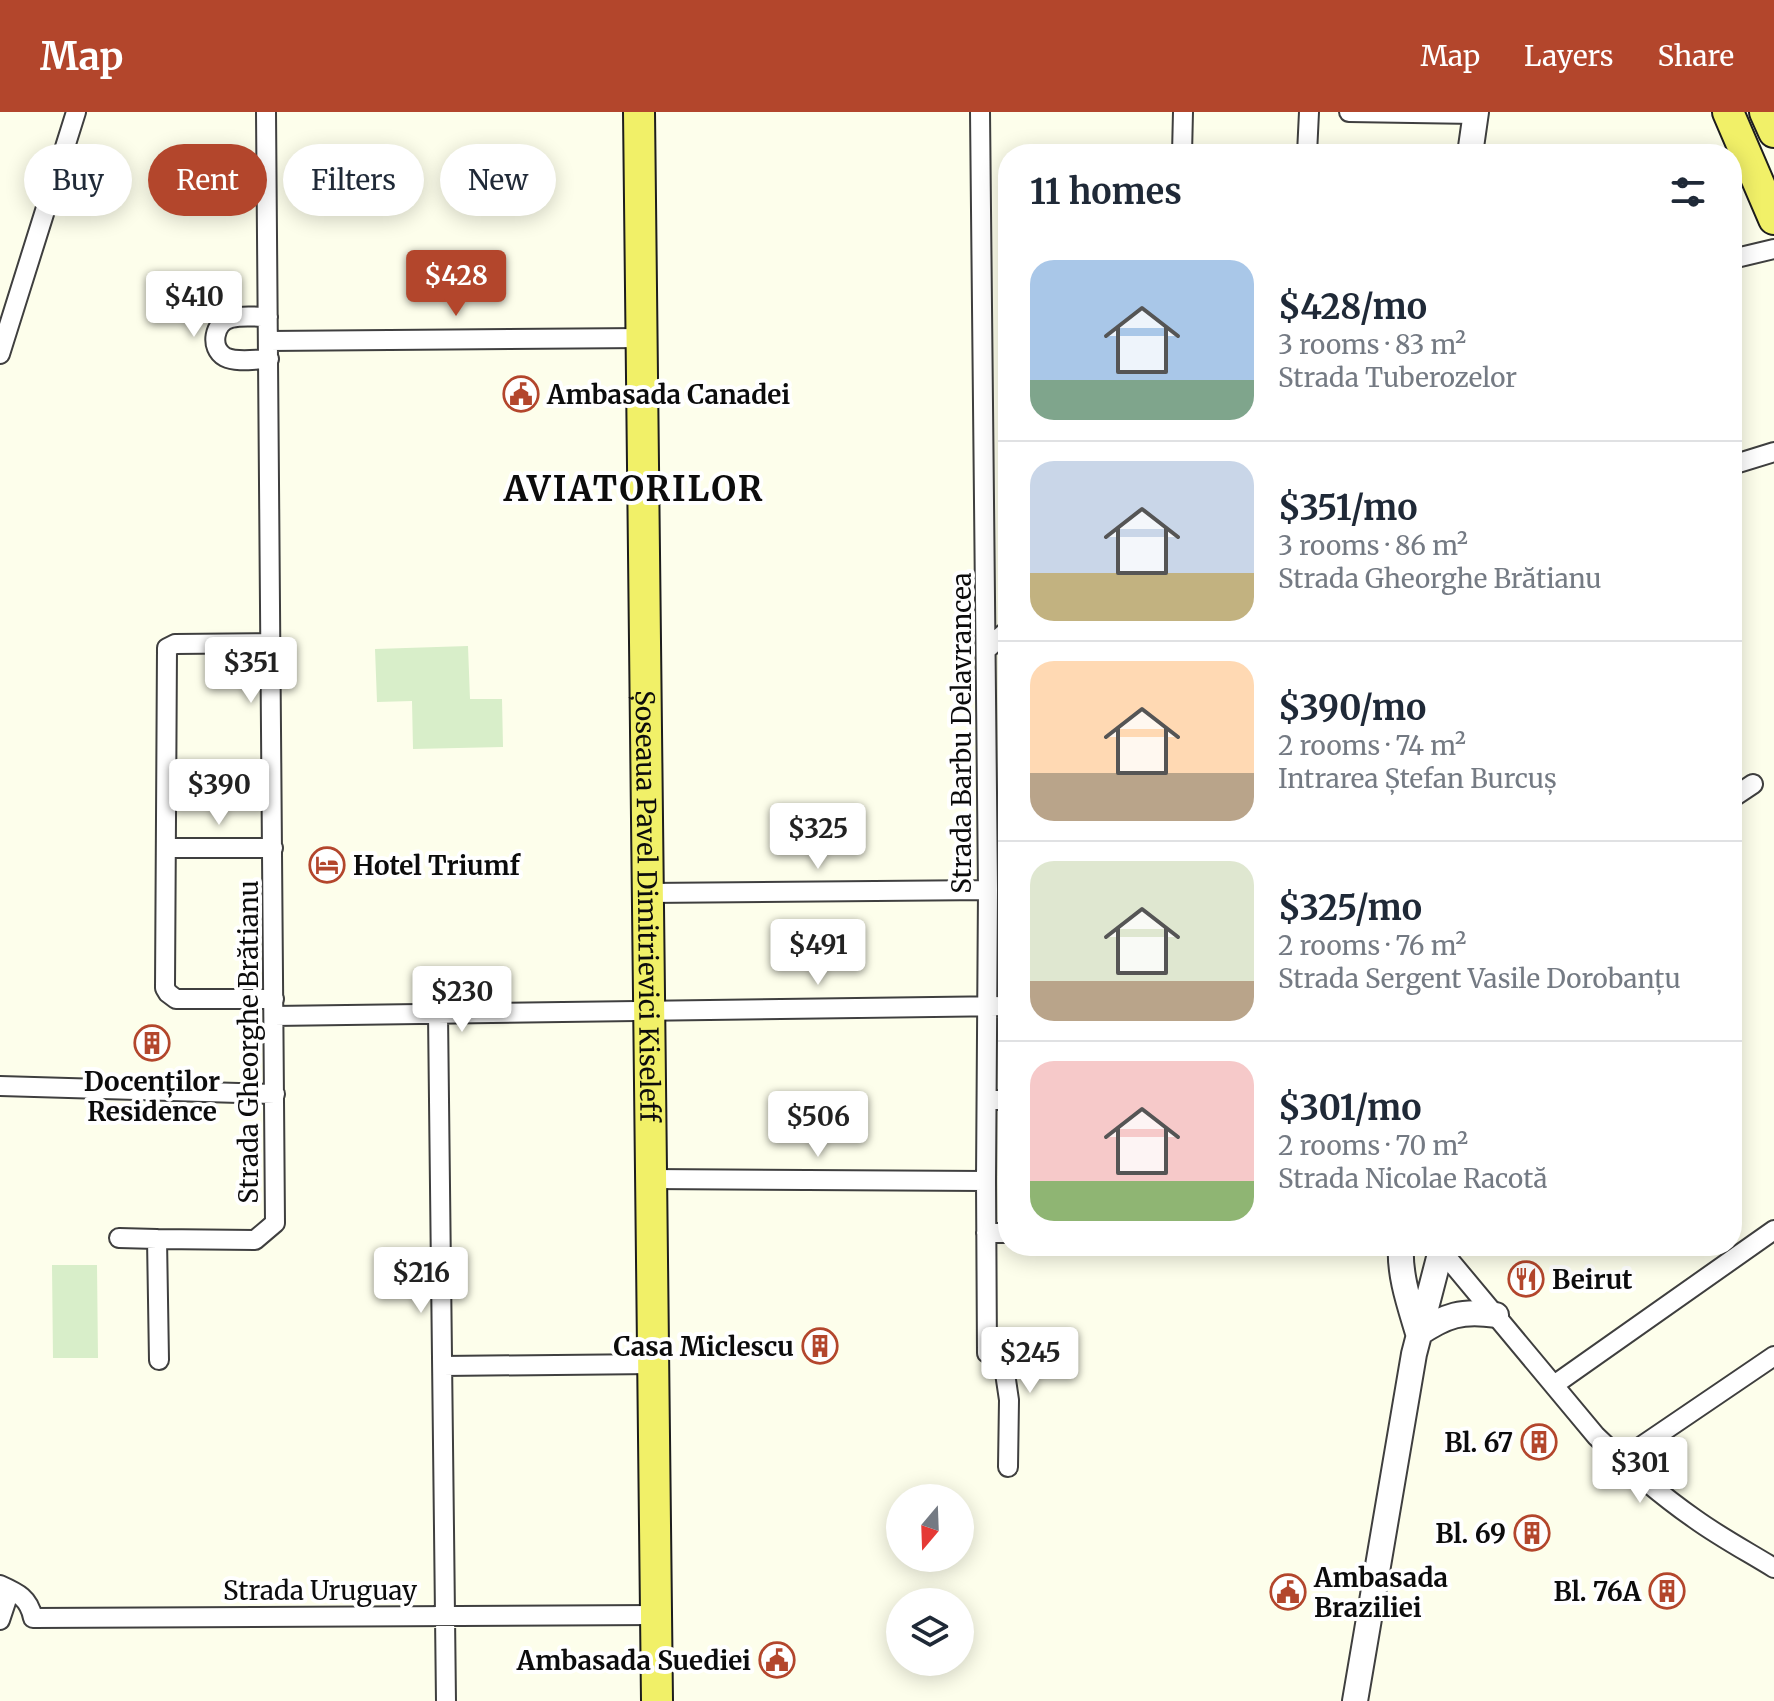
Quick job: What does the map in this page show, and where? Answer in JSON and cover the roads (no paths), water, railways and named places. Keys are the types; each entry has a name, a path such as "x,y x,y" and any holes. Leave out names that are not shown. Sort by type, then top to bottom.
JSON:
{"main road":[{"name":"Șoseaua Pavel Dimitrievici Kiseleff","path":"639,112 657,1701"},
{"path":"1728,112 1742,144"},
{"path":"1765,112 1774,132"},
{"path":"1742,145 1774,219"}],"street":[{"path":"0,352 76,112"},
{"name":"Strada Gheorghe Brătianu","path":"119,1238 255,1240 275,1223 266,112"},
{"name":"Strada Barbu Delavrancea","path":"980,112 988,890 987,1353 1000,1360 1008,1389 1008,1467"},
{"path":"1182,144 1183,112"},
{"path":"1307,144 1309,112"},
{"path":"1349,112 1476,113 1471,144"},
{"path":"1742,257 1774,249"},
{"path":"268,317 231,318 222,322 216,331 215,342 219,352 227,358 269,350 643,338"},
{"path":"1742,462 1774,452"},
{"path":"986,650 998,639"},
{"path":"271,643 175,644 167,648 165,988 176,999 438,1014 998,1006"},
{"path":"1742,791 1753,784"},
{"path":"166,848 273,848"},
{"path":"648,893 988,890"},
{"path":"438,1014 446,1701"},
{"path":"0,1086 275,1094"},
{"path":"987,1100 998,1100"},
{"path":"651,1179 986,1181"},
{"path":"1742,1253 1774,1230"},
{"path":"986,1233 998,1233"},
{"path":"157,1239 159,1360"},
{"path":"1401,1256 1418,1334"},
{"path":"1355,1701 1418,1334 1438,1256"},
{"path":"1447,1256 1596,1436 1621,1460 1697,1521 1774,1568"},
{"path":"1554,1385 1737,1256"},
{"path":"1418,1334 1455,1315 1496,1315"},
{"path":"1621,1460 1774,1356"},
{"path":"443,1366 654,1364"},
{"path":"0,1620 5,1587"},
{"name":"Strada Uruguay","path":"5,1587 21,1596 30,1606 33,1618 656,1615"}],"place":[{"name":"Ambasada Canadei","path":"521,394"},
{"name":"Hotel Triumf","path":"327,865"},
{"name":"Docenților Residence","path":"152,1043"},
{"name":"Beirut","path":"1526,1279"},
{"name":"Casa Miclescu","path":"820,1346"},
{"name":"Bl. 67","path":"1539,1442"},
{"name":"Bl. 69","path":"1532,1533"},
{"name":"Bl. 76A","path":"1667,1591"},
{"name":"Ambasada Braziliei","path":"1288,1592"},
{"name":"Ambasada Suediei","path":"777,1660"}],"district":[{"name":"AVIATORILOR","path":"634,489"}]}
